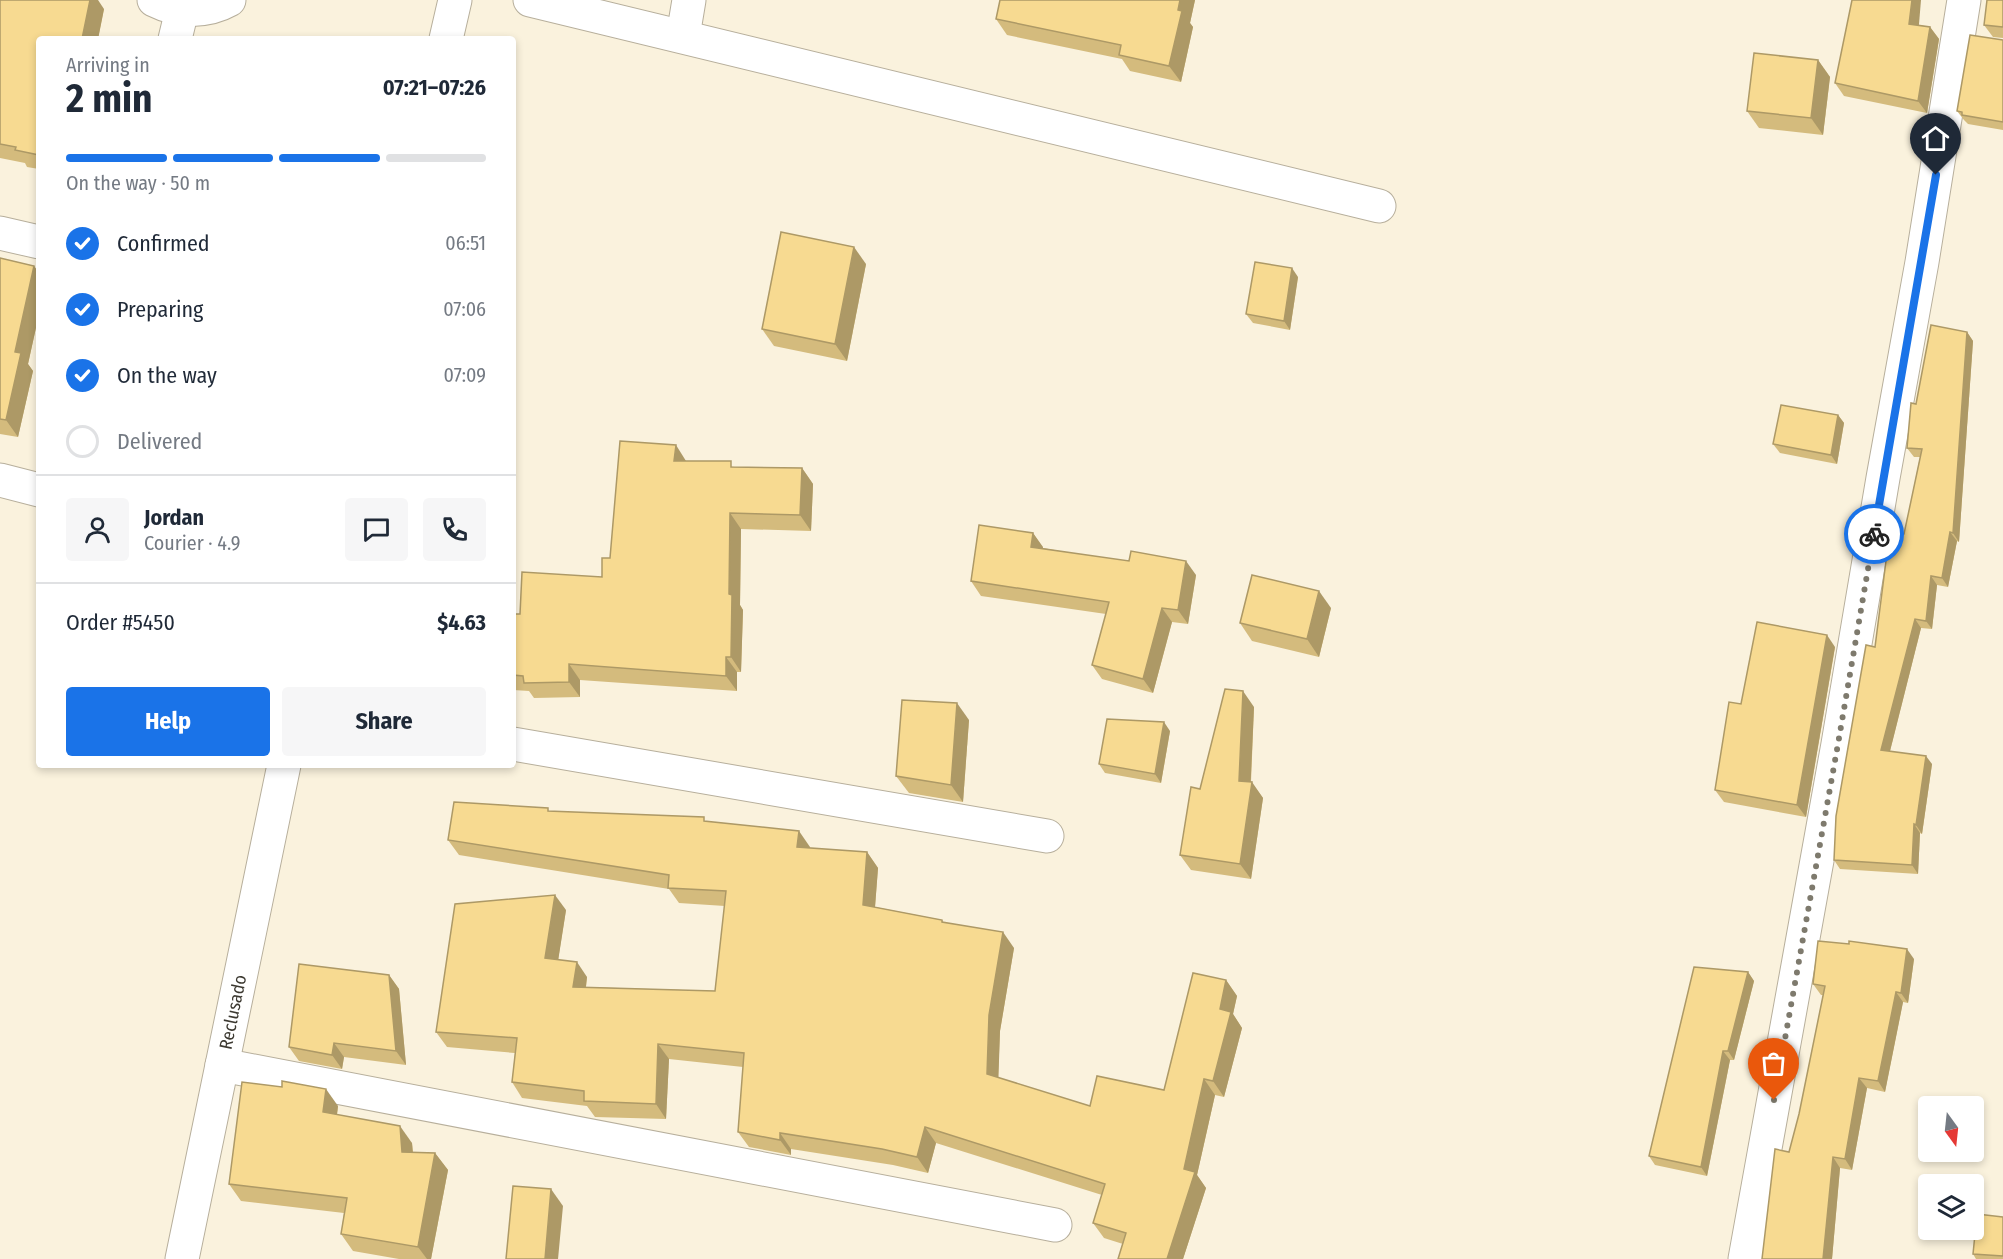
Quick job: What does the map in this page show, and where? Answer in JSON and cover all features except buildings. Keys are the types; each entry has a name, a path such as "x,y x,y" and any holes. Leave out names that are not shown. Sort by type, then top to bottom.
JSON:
{"street":[{"path":"170,16 205,9 229,0"},
{"path":"447,36 455,0"},
{"path":"530,0 1379,206"},
{"path":"683,36 689,0"},
{"path":"1744,1259 1834,767 1920,274 1964,0"},
{"path":"0,233 36,241"},
{"path":"0,480 36,488"},
{"path":"516,745 1047,836"},
{"name":"Reclusado","path":"182,1259 283,768"},
{"path":"222,1065 1055,1226"}],"way so far":[{"path":"1774,1100 1874,534"}],"route":[{"path":"1874,534 1936,175"}]}
